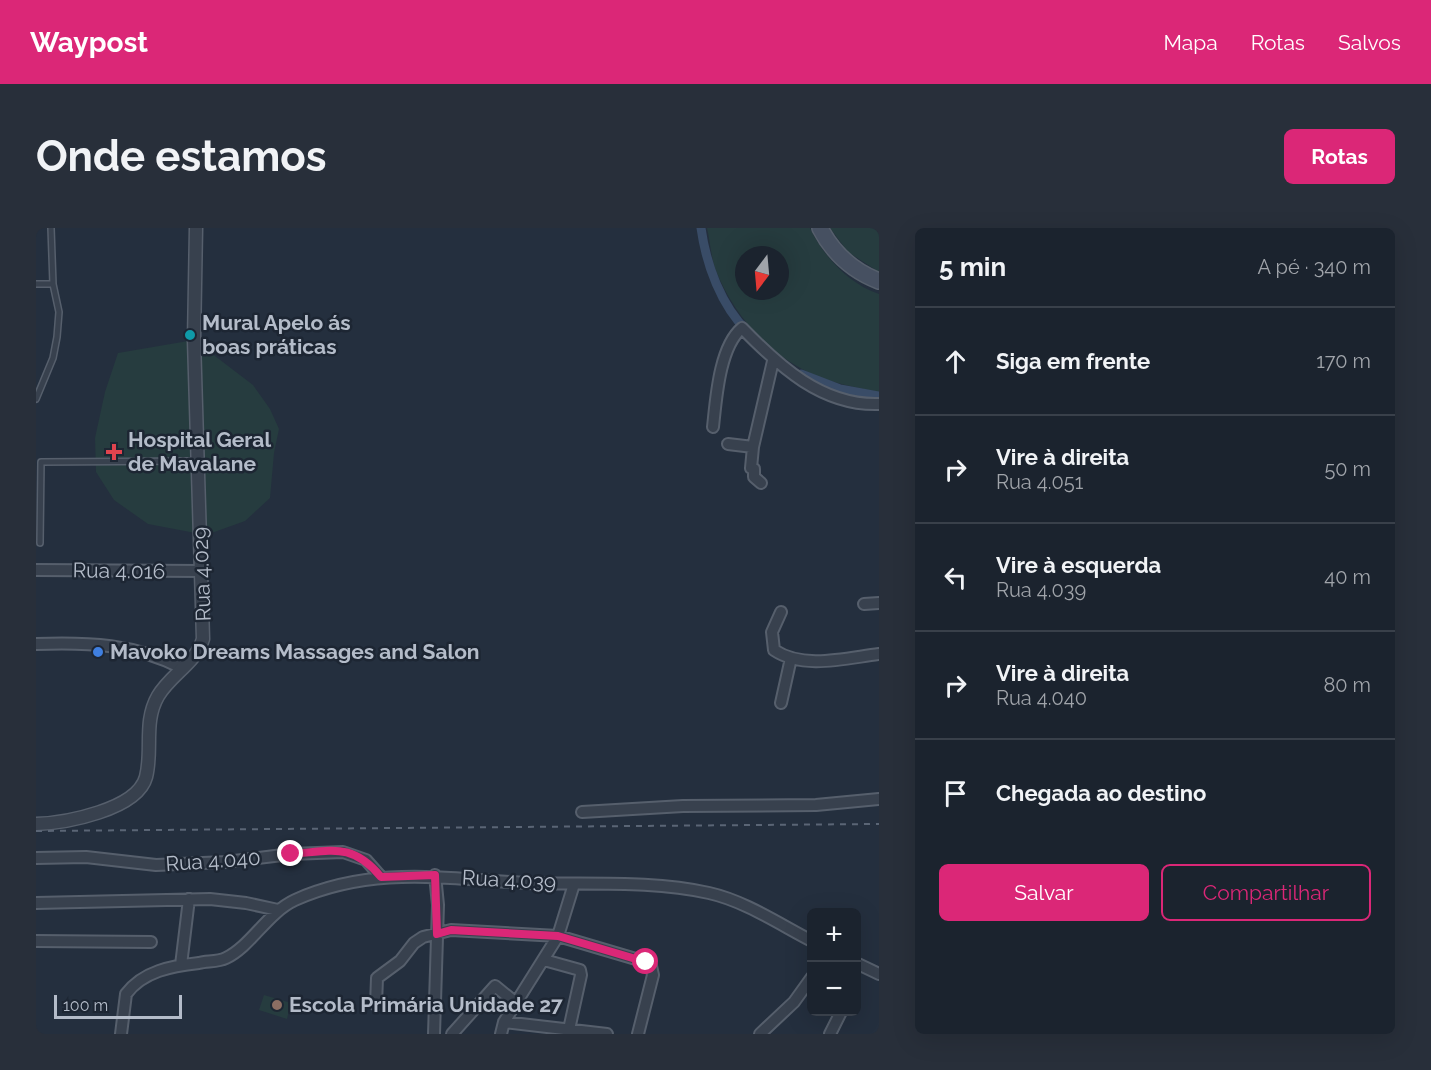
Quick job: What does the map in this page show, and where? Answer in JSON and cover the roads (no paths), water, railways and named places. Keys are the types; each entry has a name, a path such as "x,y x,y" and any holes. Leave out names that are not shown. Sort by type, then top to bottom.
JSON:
{"main road":[{"path":"820,228 839,256 857,270 879,281"}],"street":[{"name":"Rua 4.029","path":"36,824 77,820 116,804 139,790 146,777 147,730 153,705 158,695 194,658 203,639 194,340 196,228"},
{"path":"713,427 717,392 728,347 742,328 773,361 798,380 827,394 879,404"},
{"path":"760,483 754,477 754,469 751,468 753,447 773,361"},
{"path":"728,444 753,447"},
{"name":"Rua 4.016","path":"36,570 202,571"},
{"path":"864,604 879,603"},
{"path":"781,612 772,632 774,648 791,658 816,662 879,654"},
{"path":"36,644 99,645 136,650 160,657 182,668"},
{"path":"781,703 791,658"},
{"path":"582,812 674,806 834,804 879,799"},
{"name":"Rua 4.040","path":"36,858 86,857 156,865 226,862 291,854 343,852 366,860 381,877"},
{"path":"434,1034 437,934 435,875"},
{"name":"Rua 4.039","path":"122,1034 128,992 149,974 181,965 227,958 278,910 294,900 344,884 381,877 435,875 574,884 672,887 711,893 735,902 807,938"},
{"path":"501,1034 504,1022 558,936 574,884"},
{"path":"36,903 189,899 246,903 278,910"},
{"path":"181,965 189,899"},
{"path":"376,1005 377,978 400,961 414,943 423,938 451,930 558,936 646,962 651,966 653,975 638,1034"},
{"path":"36,941 151,942"},
{"path":"544,960 580,970 581,975 569,1031"},
{"path":"861,965 879,974"},
{"path":"760,1034 794,1002 807,983"},
{"path":"452,1034 495,987 516,1003"},
{"path":"830,1034 839,1016"},
{"path":"504,1022 606,1034"}],"lane":[{"path":"36,399 53,358 57,337 59,312 53,284 51,228"},
{"path":"36,284 53,284"},
{"path":"40,543 39,462 197,461"}],"waterway":[{"path":"701,228 716,284 730,310 748,332"},
{"path":"801,374 840,389 879,396"}],"railway":[{"path":"36,831 879,824"}],"place":[{"name":"Mural Apelo ás boas práticas","path":"190,335"},
{"name":"Hospital Geral de Mavalane","path":"114,452"},
{"name":"Mavoko Dreams Massages and Salon","path":"98,652"},
{"name":"Escola Primária Unidade 27","path":"277,1005"}]}
